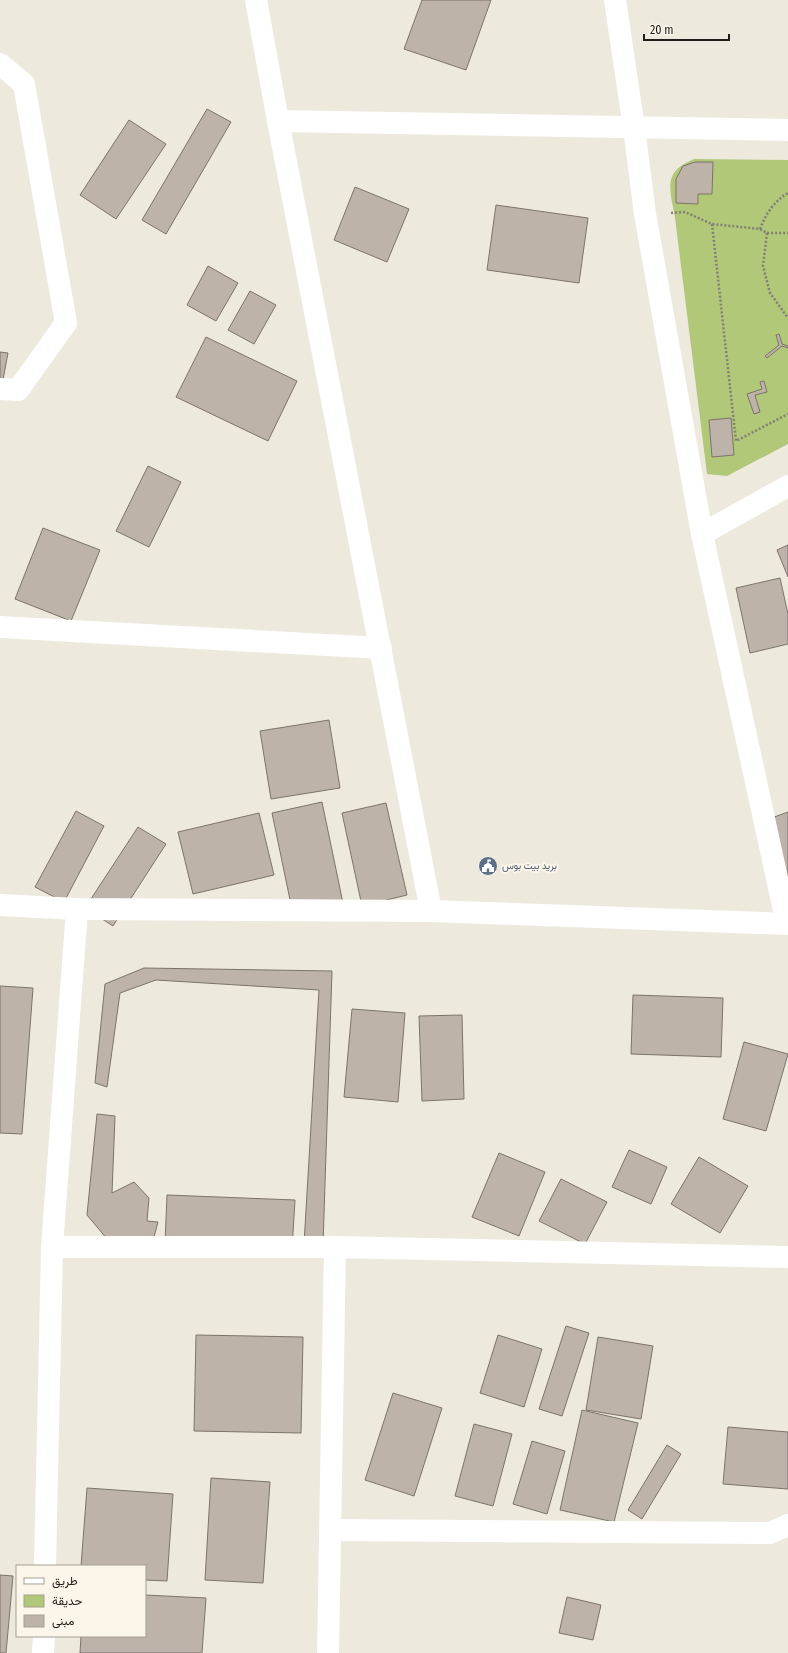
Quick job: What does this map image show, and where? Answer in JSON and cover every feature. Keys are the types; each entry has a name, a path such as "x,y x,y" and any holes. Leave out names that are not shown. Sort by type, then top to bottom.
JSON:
{"street":[{"path":"256,0 278,121 431,911"},
{"path":"0,905 77,908 431,911 788,924 702,534 645,214 615,0"},
{"path":"0,64 24,84 66,323 18,390 0,389"},
{"path":"278,121 788,130"},
{"path":"702,534 788,486"},
{"path":"0,627 381,648"},
{"path":"45,1565 52,1247 77,908"},
{"path":"52,1247 335,1247 788,1257"},
{"path":"328,1653 335,1247"},
{"path":"331,1530 770,1533 788,1525"},
{"path":"43,1653 44,1637"}],"path":[{"path":"760,229 764,217 788,193"},
{"path":"684,212 712,224 760,229 767,234 788,233"},
{"path":"712,224 736,441 788,414"},
{"path":"767,234 763,266 770,293 788,318"}],"green space":[{"path":"694,159 788,160 788,444 727,476 707,474 675,218 670,190 673,176 677,170 684,164"}],"building":[{"path":"422,0 491,0 466,70 404,49"},
{"path":"207,109 231,122 166,234 142,220"},
{"path":"129,120 166,144 116,219 80,195"},
{"path":"695,162 713,162 712,194 698,194 698,204 676,203 676,179 683,166"},
{"path":"355,187 409,209 387,262 334,240"},
{"path":"496,205 588,218 579,283 487,270"},
{"path":"208,266 238,283 216,321 187,305"},
{"path":"250,291 276,305 254,344 228,330"},
{"path":"779,334 782,344 788,346 788,348 782,346 767,358 765,356 779,345 776,335"},
{"path":"206,337 297,381 268,441 176,397"},
{"path":"0,352 8,353 2,385 0,385"},
{"path":"764,381 767,392 755,395 760,412 754,414 747,394 762,389 760,382"},
{"path":"731,418 734,455 712,457 709,420"},
{"path":"148,466 181,482 149,547 116,531"},
{"path":"43,528 100,550 71,621 15,599"},
{"path":"788,545 788,577 777,550"},
{"path":"780,578 788,614 788,644 750,653 736,588"},
{"path":"329,720 340,788 271,799 260,731"},
{"path":"322,802 344,908 294,919 272,813"},
{"path":"386,803 407,895 362,906 342,813"},
{"path":"76,811 104,826 64,902 35,887"},
{"path":"788,812 788,881 766,820"},
{"path":"259,813 274,875 193,894 178,832"},
{"path":"138,827 166,844 113,926 85,908"},
{"path":"144,968 332,971 323,1245 304,1244 319,990 156,980 120,993 107,1087 95,1083 105,984"},
{"path":"0,986 33,988 22,1134 0,1133"},
{"path":"633,995 723,998 721,1057 631,1054"},
{"path":"352,1009 405,1013 398,1102 344,1097"},
{"path":"462,1015 464,1099 422,1101 419,1016"},
{"path":"744,1042 788,1054 766,1131 723,1119"},
{"path":"97,1114 115,1116 112,1193 134,1182 149,1198 147,1221 158,1222 151,1248 118,1252 87,1215"},
{"path":"629,1150 667,1167 651,1204 612,1187"},
{"path":"499,1153 545,1172 519,1236 472,1217"},
{"path":"699,1157 748,1186 720,1233 671,1204"},
{"path":"561,1179 607,1202 585,1244 539,1221"},
{"path":"167,1195 295,1200 292,1249 165,1244"},
{"path":"566,1326 589,1333 562,1416 539,1409"},
{"path":"196,1335 303,1337 301,1433 194,1431"},
{"path":"498,1335 542,1349 524,1407 480,1393"},
{"path":"598,1337 653,1346 641,1419 586,1410"},
{"path":"393,1393 442,1408 414,1496 365,1480"},
{"path":"582,1410 638,1423 614,1522 560,1510"},
{"path":"474,1424 512,1434 493,1506 455,1496"},
{"path":"728,1427 788,1432 788,1489 723,1484"},
{"path":"532,1441 565,1451 547,1514 513,1504"},
{"path":"667,1445 681,1454 642,1519 628,1510"},
{"path":"211,1478 270,1482 263,1583 205,1580"},
{"path":"87,1488 173,1494 167,1581 146,1580 146,1565 81,1565"},
{"path":"0,1575 13,1576 6,1653 0,1653"},
{"path":"146,1595 206,1598 202,1653 80,1653 81,1637 146,1637"},
{"path":"567,1597 601,1605 593,1640 559,1633"}],"place":[{"name":"بريد بيت بوس","path":"488,866"}]}
